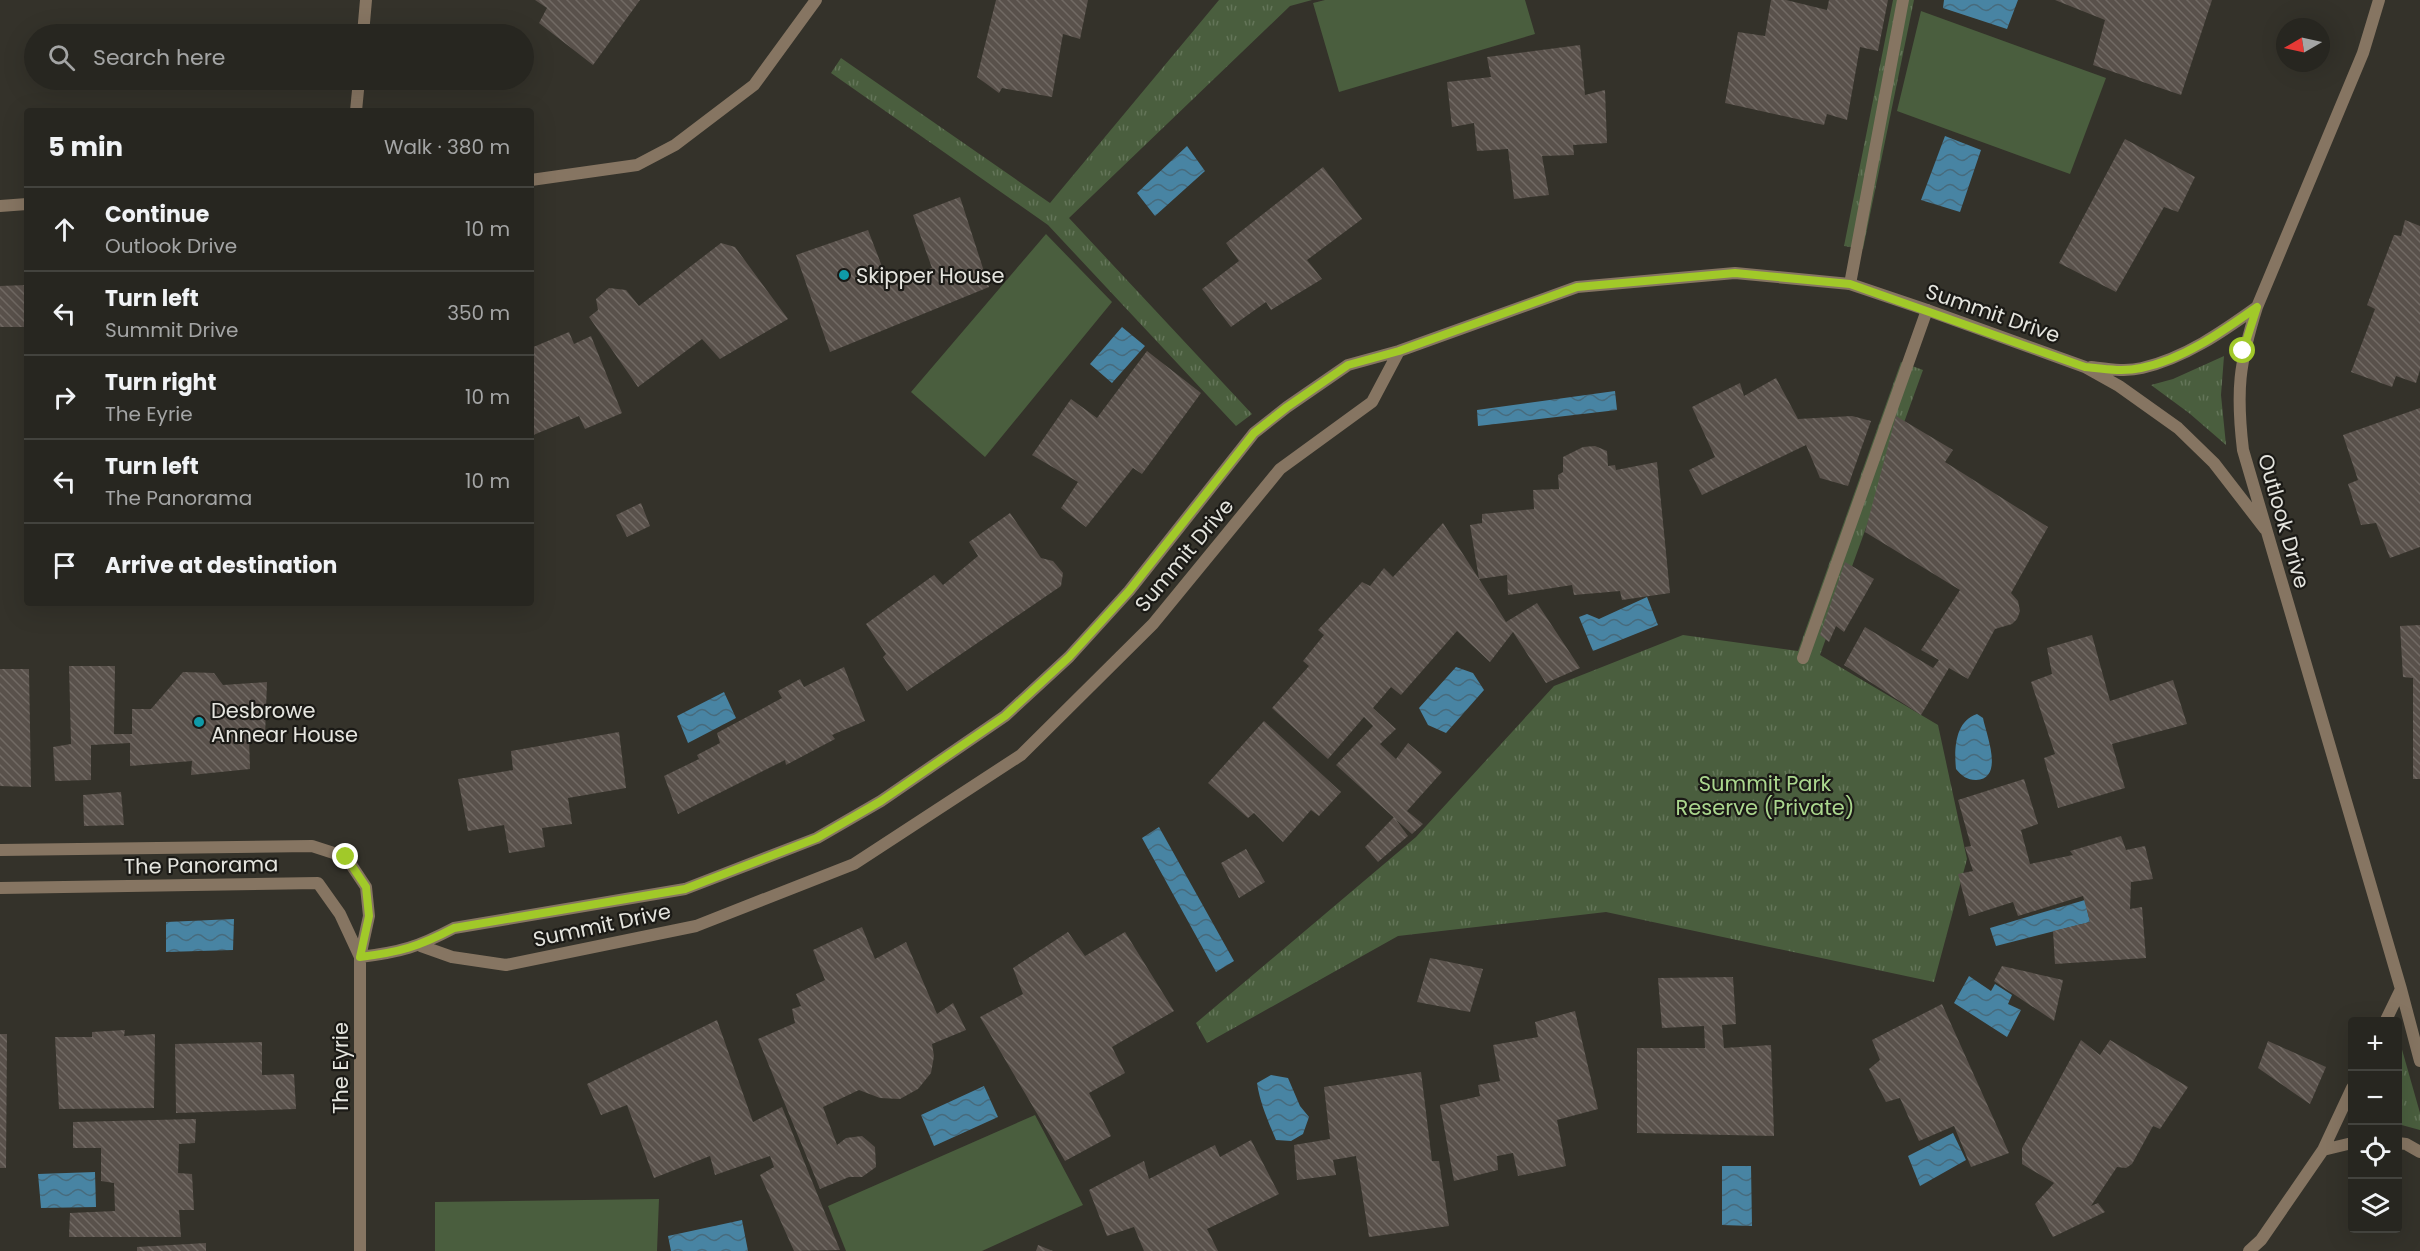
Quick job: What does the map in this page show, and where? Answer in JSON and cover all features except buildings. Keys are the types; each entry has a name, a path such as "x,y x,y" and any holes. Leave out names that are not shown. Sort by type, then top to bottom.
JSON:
{"street":[{"path":"364,24 366,0"},
{"path":"534,180 637,165 675,145 754,85 816,0"},
{"path":"1850,284 1903,0"},
{"name":"Outlook Drive","path":"2379,0 2363,53 2257,307 2243,351 2237,401 2242,450 2401,988 2420,1061"},
{"path":"356,108 357,90"},
{"path":"0,206 24,204"},
{"name":"Summit Drive","path":"360,957 401,952 421,946 454,928 685,889 817,838 881,801 1005,716 1069,657 1129,591 1254,433 1287,407 1348,365 1399,351 1577,287 1735,273 1850,284 1927,310 2085,367 2119,386 2178,428 2214,463 2265,529"},
{"name":"Summit Drive","path":"2085,367 2116,370 2142,368 2214,338 2257,307"},
{"path":"1803,658 1927,310"},
{"name":"Summit Drive","path":"421,946 452,957 506,965 696,926 854,864 1021,755 1154,624 1280,469 1372,402 1399,351"},
{"name":"The Panorama","path":"0,849 312,846 346,857 366,887"},
{"name":"The Panorama","path":"0,888 318,883 340,914 360,957"},
{"name":"The Eyrie","path":"360,1251 360,957 369,916 366,887"},
{"path":"2387,1017 2401,988"},
{"path":"2249,1251 2261,1240 2323,1150 2348,1097"},
{"path":"2323,1150 2348,1144"},
{"path":"2402,1144 2420,1152"}],"green space":[{"path":"1219,0 1312,0 1290,6 1069,218 1252,414 1236,426 1048,225 831,73 841,58 1050,203"},
{"path":"1325,0 1525,0 1535,34 1339,92 1313,3"},
{"path":"1893,0 1914,0 1863,249 1844,246"},
{"path":"1921,11 2106,78 2070,174 1897,111"},
{"path":"1046,234 1112,302 985,457 911,392"},
{"path":"2224,356 2221,395 2226,445 2189,413 2151,385 2173,379"},
{"name":"Summit Park Reserve (Private)","path":"1901,362 1923,370 1820,655 1938,725 1967,859 1934,982 1606,912 1398,936 1207,1043 1196,1023 1416,837 1554,686 1683,635 1798,651"},
{"path":"2402,1050 2420,1113 2420,1130 2402,1125"},
{"path":"1035,1115 1083,1205 982,1251 846,1251 828,1206"},
{"path":"659,1199 657,1251 435,1251 435,1202"}],"water":[{"path":"1944,0 2018,0 2007,29 1943,8"},
{"path":"1945,136 1981,150 1960,212 1921,200"},
{"path":"1187,146 1205,171 1155,216 1137,193"},
{"path":"1122,327 1145,346 1112,383 1090,364"},
{"path":"1615,391 1617,410 1478,426 1477,410"},
{"path":"1647,597 1658,625 1593,651 1579,617 1587,614 1599,619"},
{"path":"1456,667 1473,673 1484,690 1446,733 1428,725 1419,708"},
{"path":"724,692 736,718 688,743 677,716"},
{"path":"1977,714 1983,718 1990,744 1992,764 1985,778 1976,780 1965,777 1956,769 1955,753 1960,729 1964,723"},
{"path":"1159,827 1234,961 1216,972 1142,838"},
{"path":"2085,900 2090,922 1996,946 1990,928"},
{"path":"234,919 233,950 166,952 166,922"},
{"path":"1969,976 1991,991 1995,984 2012,995 2008,1004 2021,1010 2007,1037 1954,1003"},
{"path":"1271,1075 1288,1078 1300,1106 1309,1117 1303,1134 1291,1141 1276,1140 1262,1105 1257,1083"},
{"path":"984,1086 998,1117 934,1146 921,1115"},
{"path":"1953,1133 1966,1160 1920,1186 1908,1156"},
{"path":"1722,1166 1751,1166 1752,1226 1722,1225"},
{"path":"95,1172 96,1207 41,1208 38,1174"},
{"path":"742,1220 748,1251 671,1251 668,1236"}],"place":[{"name":"Skipper House","path":"844,275"},
{"name":"Desbrowe Annear House","path":"199,722"}],"route":[{"path":"346,857 366,887 369,916 360,957 401,952 421,946 454,928 685,889 817,838 881,801 1005,716 1069,657 1129,591 1254,433 1287,407 1348,365 1399,351 1577,287 1735,273 1850,284 2085,367 2116,370 2142,368 2183,352 2214,338 2257,307 2243,351"}]}
